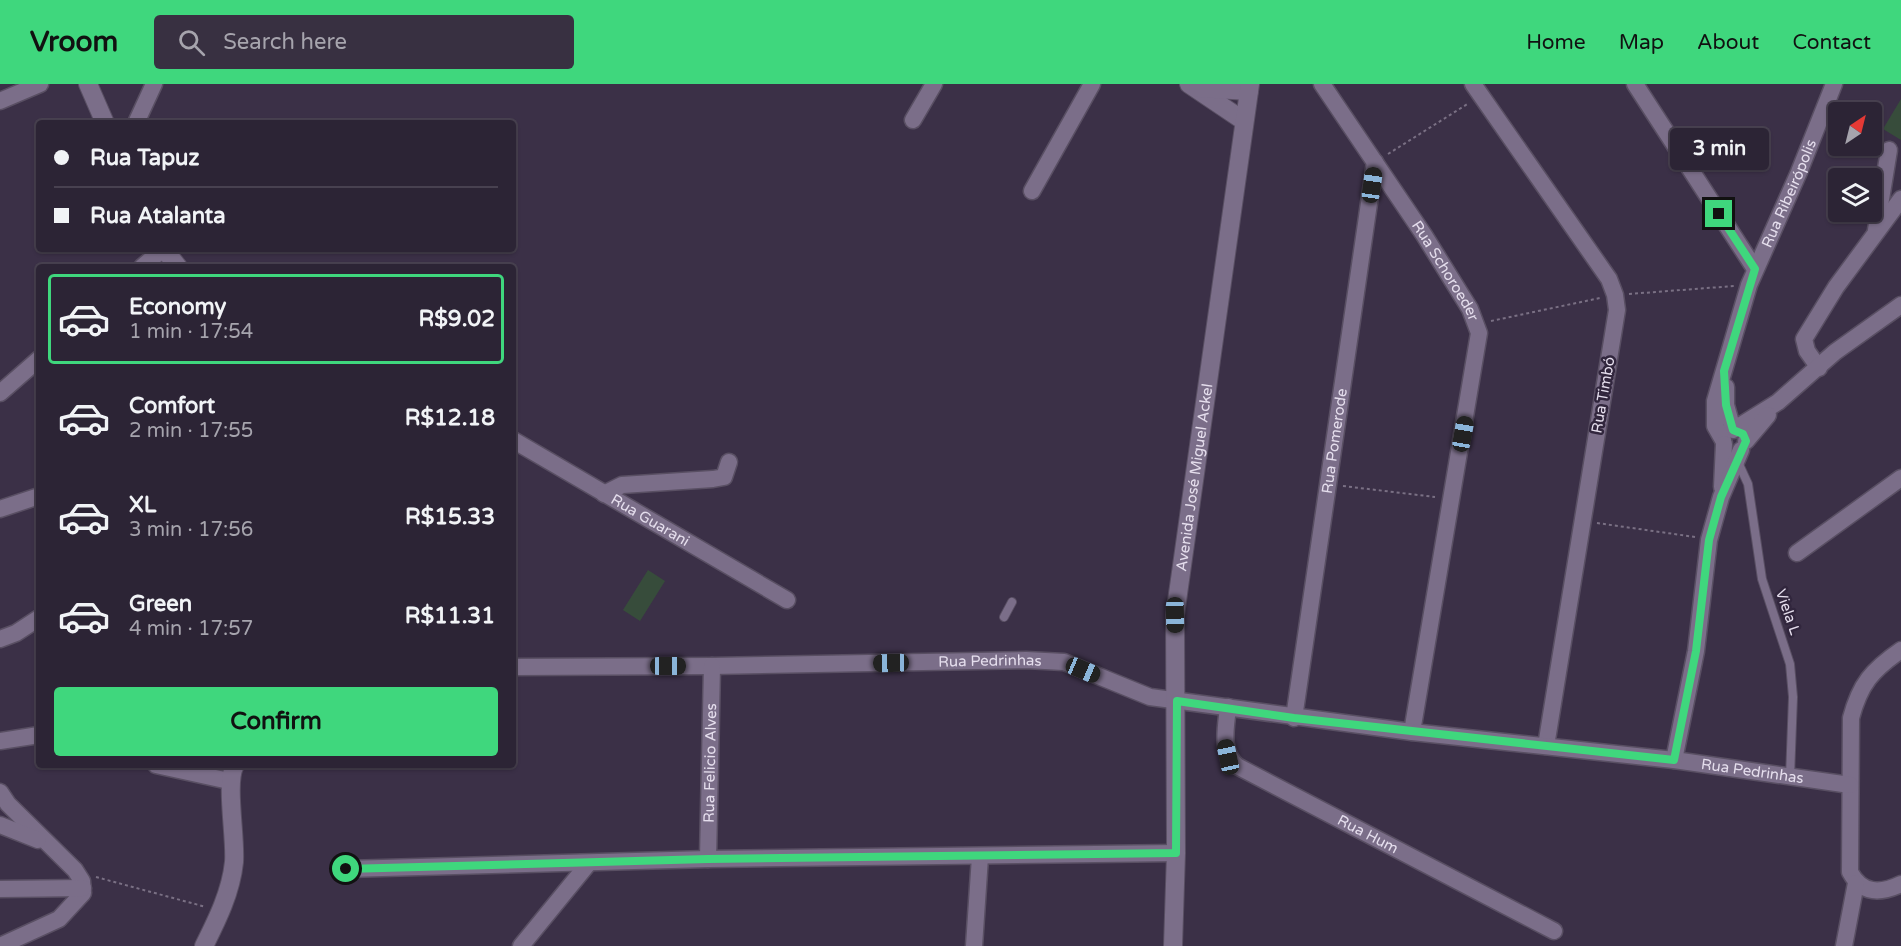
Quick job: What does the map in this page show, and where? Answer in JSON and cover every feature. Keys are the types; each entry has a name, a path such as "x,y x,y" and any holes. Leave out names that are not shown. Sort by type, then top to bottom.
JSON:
{"street":[{"path":"0,101 40,84"},
{"path":"88,84 104,120"},
{"path":"137,120 154,84"},
{"path":"913,120 934,84"},
{"path":"1032,191 1092,84"},
{"name":"Rua Schoroeder","path":"1322,84 1470,309 1479,333 1412,732"},
{"path":"1635,84 1755,269"},
{"name":"Rua Ribeirópolis","path":"1734,444 1726,405 1724,371 1755,269 1799,172 1834,84"},
{"path":"1193,86 1250,87"},
{"path":"1193,86 1244,121"},
{"name":"Avenida José Miguel Ackel","path":"1173,946 1177,701 1175,615 1250,87"},
{"name":"Rua Timbó","path":"1477,90 1609,279 1615,295 1615,329 1546,746"},
{"path":"1875,233 1889,150"},
{"name":"Rua Pomerode","path":"1294,718 1375,162"},
{"path":"1819,368 1807,351 1804,339 1836,287 1901,199"},
{"path":"146,264 160,252"},
{"path":"166,252 176,264"},
{"path":"1674,760 1696,651 1709,540 1734,444 1835,352 1901,305"},
{"path":"0,393 36,361"},
{"name":"Rua Guarani","path":"516,442 787,600"},
{"path":"604,494 622,484 724,477 729,462"},
{"path":"1797,553 1901,478"},
{"path":"0,508 36,497"},
{"path":"0,639 16,633 36,620"},
{"path":"1901,650 1868,677 1857,694 1851,718 1850,785 1850,872 1856,883 1867,890 1880,892 1901,884"},
{"name":"Rua Pedrinhas","path":"516,667 1026,660 1064,663 1141,695 1177,701 1294,718 1674,760 1850,785"},
{"name":"Rua Felicio Alves","path":"708,859 712,666"},
{"name":"Rua Hum","path":"1228,707 1225,745 1228,757 1237,766 1554,931"},
{"path":"0,741 36,735"},
{"path":"184,768 232,773 234,864 221,911 204,946"},
{"path":"0,792 8,804 76,872 82,881 83,888 83,893 59,919 0,946"},
{"path":"0,825 45,842"},
{"path":"346,869 708,859 1176,853"},
{"path":"974,946 980,857"},
{"path":"522,946 556,900 588,864"},
{"path":"540,865 558,875 556,900"},
{"path":"1844,946 1856,883"},
{"path":"0,889 83,888"}],"lane":[{"name":"Viela L","path":"1734,444 1748,484 1762,579 1790,664 1793,697 1790,777"},
{"path":"1004,617 1012,602"}],"path":[{"path":"1375,162 1477,90"},
{"path":"1328,484 1452,500"},
{"path":"1582,521 1709,540"},
{"path":"76,872 221,911"}],"green space":[{"path":"1901,99 1901,140 1883,129"},
{"path":"648,570 665,581 640,621 623,610"}],"route":[{"path":"346,869 708,859 1176,853 1177,701 1294,718 1674,760 1696,651 1709,540 1721,497 1746,444 1743,434 1733,430 1726,405 1724,371 1755,269 1719,214"}]}
